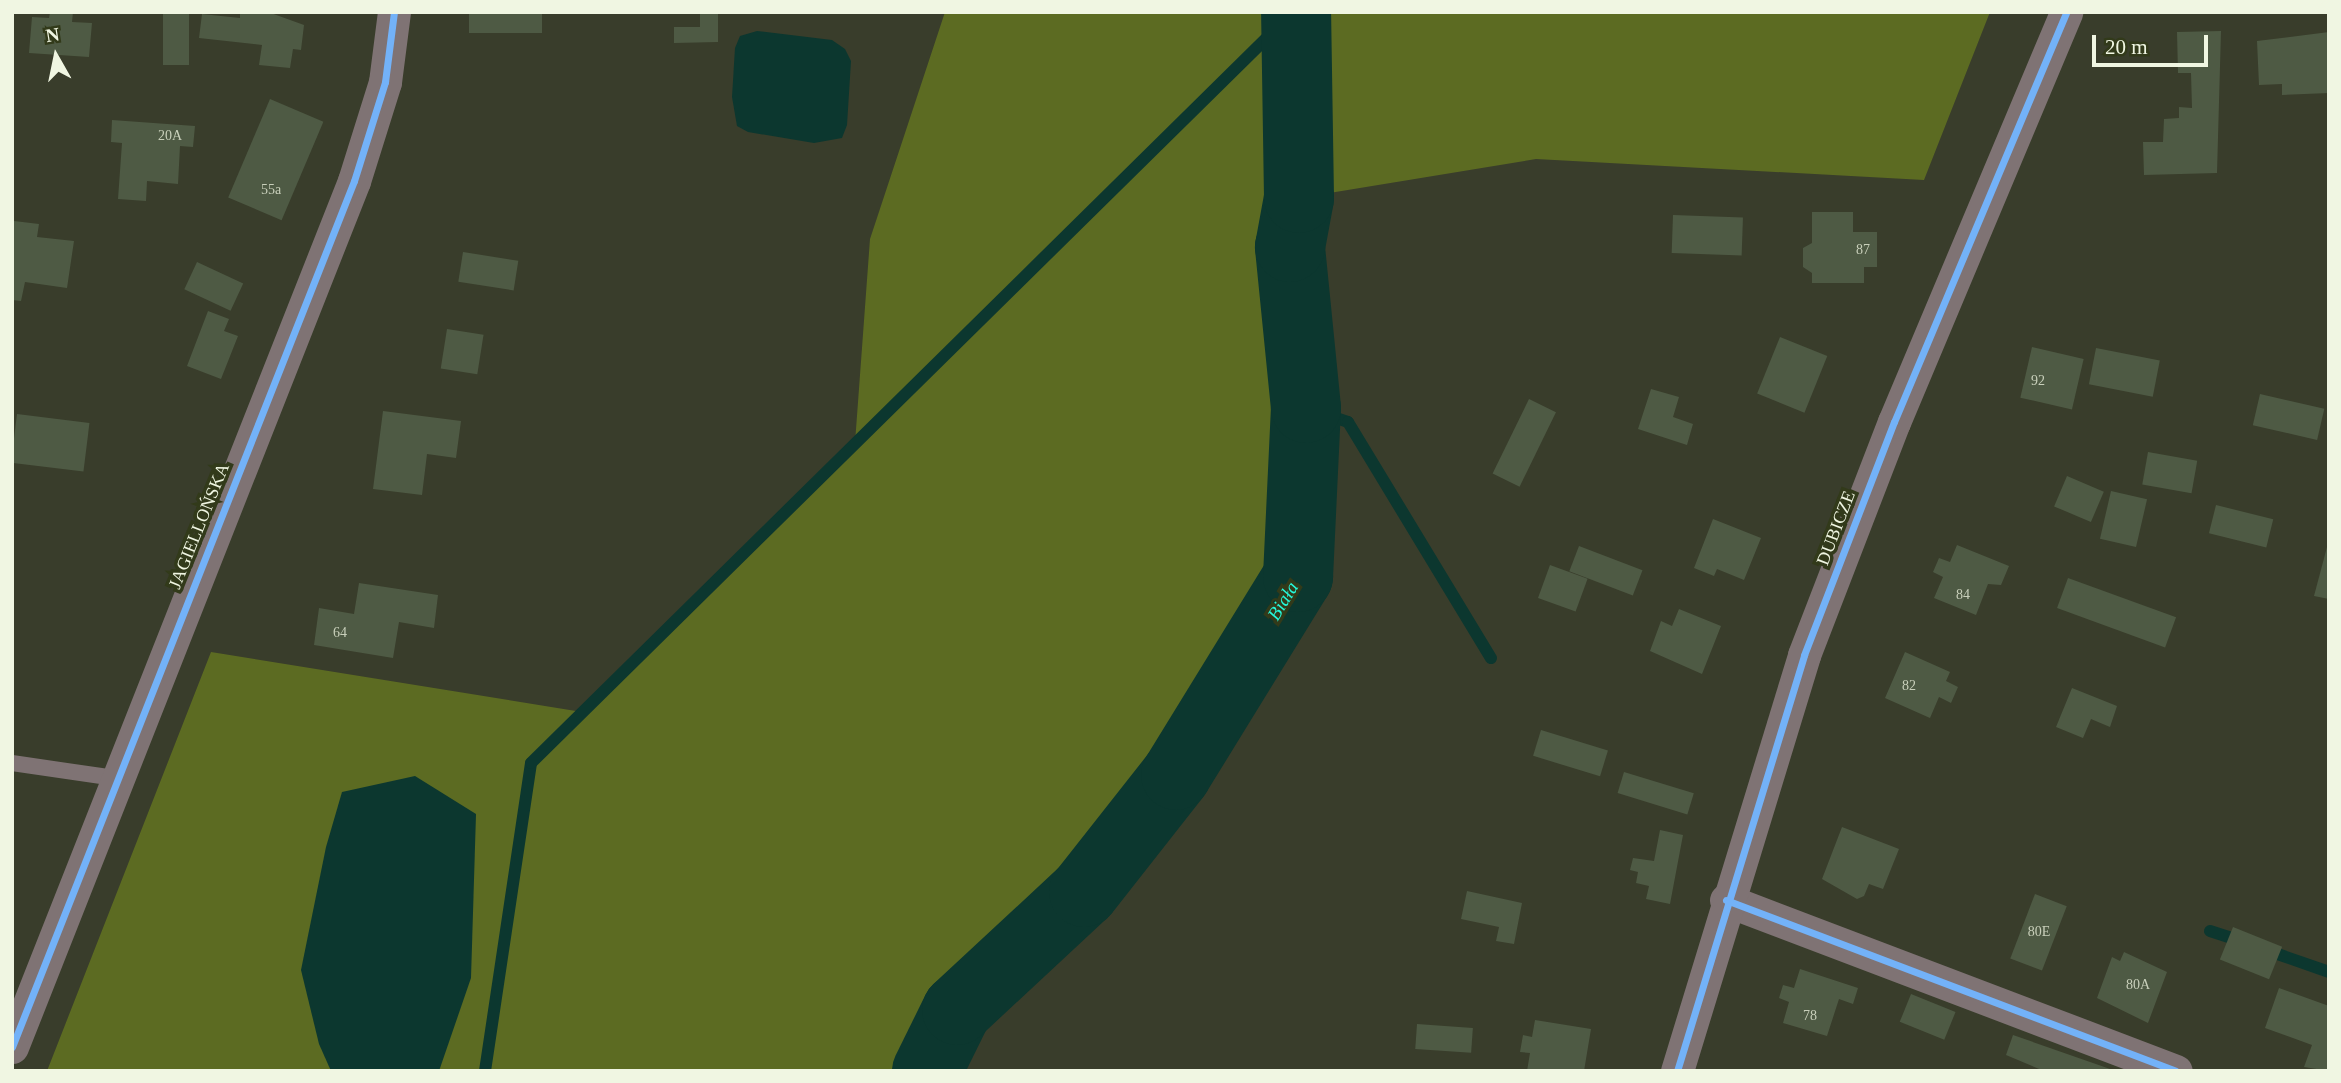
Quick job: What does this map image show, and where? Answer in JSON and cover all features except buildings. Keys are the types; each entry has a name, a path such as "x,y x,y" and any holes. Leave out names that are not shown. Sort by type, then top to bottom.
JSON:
{"street":[{"name":"JAGIELLOŃSKA","path":"12,1047 354,181 385,82 394,12"},
{"name":"DUBICZE","path":"1677,1071 1726,900 1809,642 1894,422 2066,12"},
{"path":"1726,900 2176,1071"}],"lane":[{"path":"12,763 116,778"}],"green space":[{"path":"945,12 1990,12 1924,180 1536,159 1299,198 1290,247 1306,408 1298,577 1176,775 1084,892 957,1010 927,1071 47,1071 211,652 582,712 855,443 870,239"}],"water":[{"path":"757,31 832,40 845,49 851,61 847,125 842,138 814,143 748,132 737,126 732,97 735,48 740,36"},
{"path":"415,776 476,814 471,978 439,1071 331,1071 319,1044 301,970 326,847 342,792"}],"waterway":[{"path":"485,1071 531,763 1293,12"},
{"name":"Biała","path":"927,1071 957,1010 1084,892 1176,775 1298,577 1306,408 1290,247 1299,198 1296,12"},
{"path":"1306,408 1348,422 1491,658"},
{"path":"2210,931 2243,942"},
{"path":"2263,949 2329,972"}],"cycle path":[{"path":"12,1047 354,181 385,82 394,12"},
{"path":"1677,1071 1804,655 1894,422 2066,12"},
{"path":"1726,900 2176,1071"}]}
